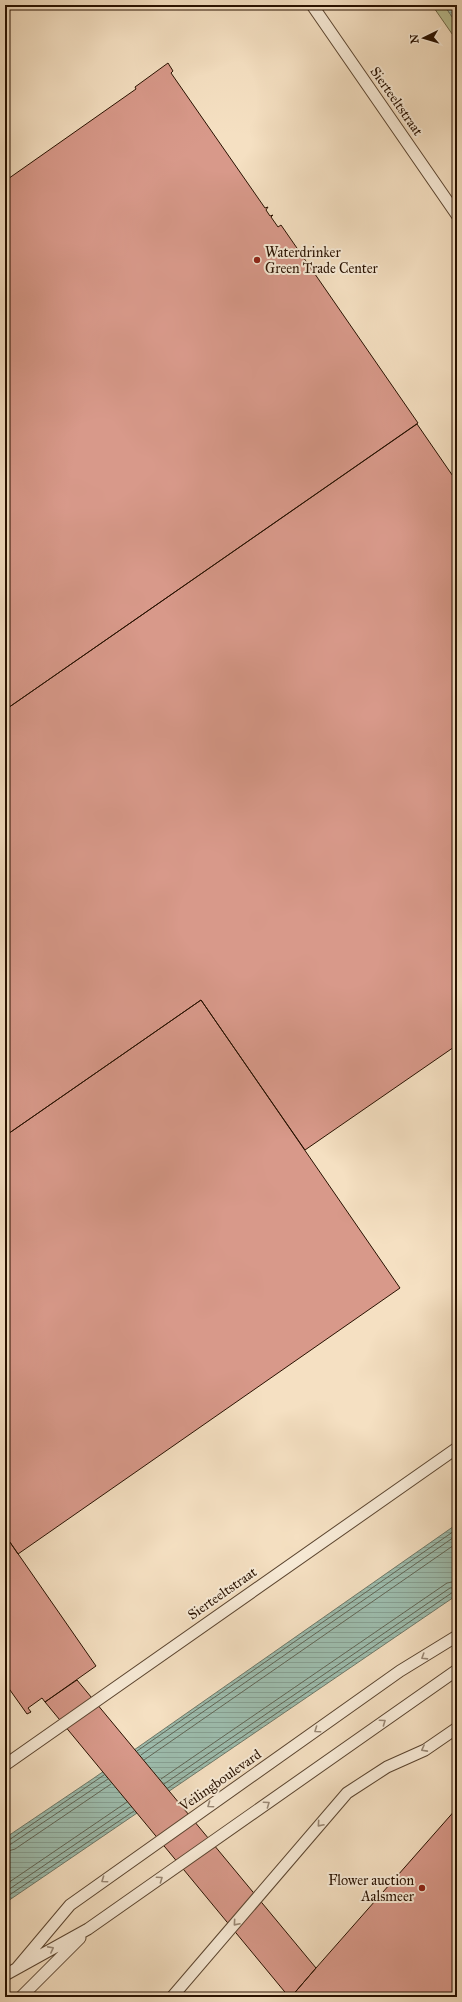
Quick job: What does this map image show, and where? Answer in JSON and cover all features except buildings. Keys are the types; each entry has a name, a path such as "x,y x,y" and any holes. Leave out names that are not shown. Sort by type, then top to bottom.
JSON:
{"lane":[{"name":"Sierteeltstraat","path":"312,5 457,215"},
{"name":"Sierteeltstraat","path":"5,1765 457,1448"},
{"name":"Veilingboulevard","path":"17,1968 70,1905 400,1672 457,1636"},
{"name":"Veilingboulevard","path":"5,1975 88,1929 457,1670"},
{"path":"172,1997 347,1793 387,1767 425,1750 457,1728"},
{"path":"21,1997 88,1929"}],"green space":[{"path":"432,5 444,5 457,24 457,41"}],"water":[{"path":"444,5 457,5 457,24"},
{"path":"457,1524 457,1595 5,1903 5,1838 94,1778"}],"place":[{"name":"Waterdrinker Green Trade Center","path":"257,260"},
{"name":"Flower auction Aalsmeer","path":"422,1888"}]}
